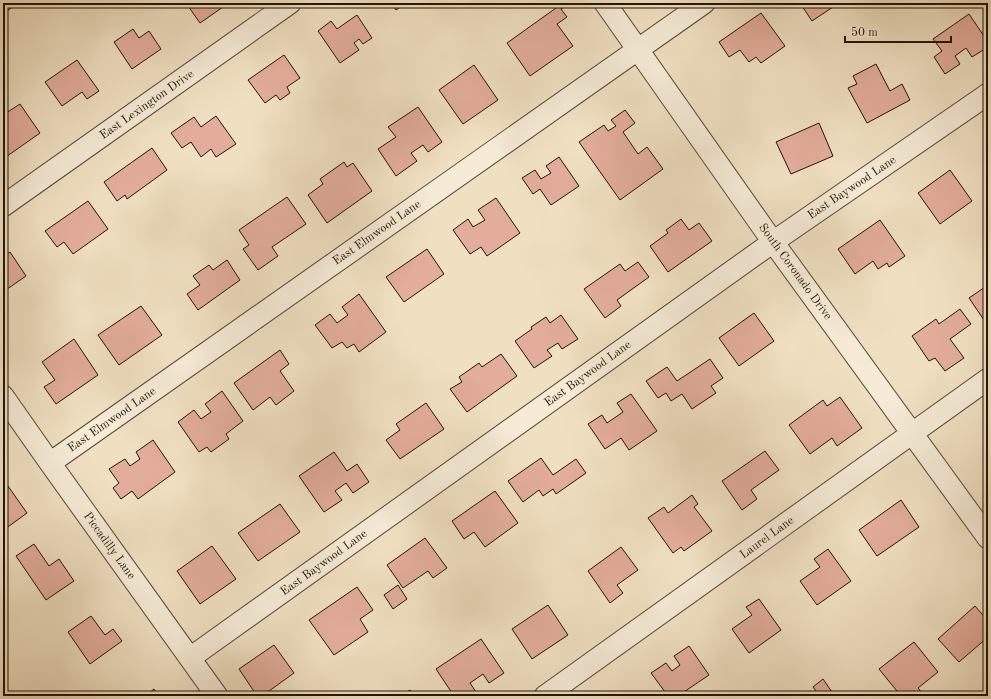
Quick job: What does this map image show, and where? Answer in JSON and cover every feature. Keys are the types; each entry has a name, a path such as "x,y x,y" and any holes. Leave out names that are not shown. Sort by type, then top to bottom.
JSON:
{"street":[{"name":"East Lexington Drive","path":"3,206 290,3"},
{"name":"South Coronado Drive","path":"605,3 773,242 988,538"},
{"name":"East Elmwood Lane","path":"50,463 704,3"},
{"name":"East Baywood Lane","path":"190,658 773,242 988,94"},
{"name":"Laurel Lane","path":"545,696 988,379"},
{"name":"Piccadilly Lane","path":"3,396 217,696"}],"building":[{"path":"3,3 18,3 3,14"},
{"path":"186,3 221,3 223,7 200,23"},
{"path":"391,3 406,3 396,10"},
{"path":"563,3 567,5 561,9 567,17 557,24 573,46 530,76 507,43"},
{"path":"800,3 839,3 812,21"},
{"path":"761,13 785,46 761,63 756,57 749,62 740,50 729,57 719,42"},
{"path":"969,14 988,42 988,47 972,57 966,48 955,56 960,64 945,74 934,57 942,51 933,39"},
{"path":"357,15 372,38 363,44 359,39 354,43 359,50 340,63 318,31 331,21 337,29"},
{"path":"133,29 139,38 149,31 161,49 132,69 114,42"},
{"path":"284,55 300,78 287,87 290,93 280,100 276,95 265,103 248,80"},
{"path":"77,60 99,91 87,99 82,92 62,106 45,82"},
{"path":"876,64 890,91 902,84 910,100 867,123 848,88 857,84 853,76"},
{"path":"474,65 498,100 463,124 439,90"},
{"path":"20,104 40,133 3,159 3,115"},
{"path":"418,107 442,142 428,152 423,145 411,153 417,161 396,176 378,149 396,137 388,127"},
{"path":"625,110 635,123 623,132 638,154 647,147 663,169 620,200 579,142 604,125 608,131 616,126 611,120"},
{"path":"216,116 236,144 216,157 211,149 201,157 191,142 182,148 171,133 194,117 201,127"},
{"path":"819,123 833,156 791,174 776,142"},
{"path":"152,148 167,170 127,199 125,195 117,201 104,182"},
{"path":"559,157 579,186 551,205 540,189 533,194 522,178 535,170 541,179 551,173 546,166"},
{"path":"344,162 347,167 353,163 372,191 327,223 308,195 323,184 320,179"},
{"path":"950,170 972,201 940,224 918,193"},
{"path":"287,197 306,224 272,247 278,256 258,270 243,249 249,245 239,230"},
{"path":"496,198 520,233 487,256 481,247 470,254 453,230 468,219 473,227 485,220 478,210"},
{"path":"88,201 108,229 73,254 64,242 57,247 45,231"},
{"path":"681,219 689,230 699,223 712,241 668,272 650,246 668,233 666,230"},
{"path":"880,220 905,256 889,267 887,263 878,269 873,261 855,274 838,249"},
{"path":"427,249 444,274 404,302 386,277"},
{"path":"10,252 26,276 3,292 3,257"},
{"path":"227,260 240,280 198,310 187,294 200,285 193,276 209,265 213,270"},
{"path":"638,262 649,277 617,300 621,306 605,318 584,289 620,264 625,271"},
{"path":"988,285 988,326 969,298"},
{"path":"359,294 386,332 359,352 354,344 347,348 342,342 332,348 315,325 330,314 337,323 348,315 342,307"},
{"path":"141,306 162,335 119,365 98,335"},
{"path":"960,309 971,324 950,339 964,358 945,371 935,358 929,361 912,336 936,319 939,324"},
{"path":"754,313 774,341 739,366 719,338"},
{"path":"561,315 578,339 562,349 558,343 547,350 552,356 534,368 515,341 532,329 531,327 546,317 550,323"},
{"path":"74,339 98,375 56,404 44,387 55,380 42,362"},
{"path":"280,350 289,364 280,371 294,391 276,405 270,397 253,410 234,383"},
{"path":"501,354 517,376 467,412 450,389 462,382 459,377 479,363 482,367"},
{"path":"710,359 723,378 711,386 716,393 692,409 682,394 671,401 666,393 658,398 646,381 667,367 677,381"},
{"path":"222,391 243,421 226,434 229,439 211,452 207,447 199,452 178,422 194,410 201,419 211,412 205,404"},
{"path":"631,394 657,431 629,450 621,438 605,449 588,424 602,415 607,423 623,412 617,403"},
{"path":"840,397 862,428 837,446 832,438 810,454 789,425 823,400 827,406"},
{"path":"426,403 444,429 400,459 386,440 400,430 396,424"},
{"path":"153,440 175,472 138,499 132,491 121,499 113,488 119,483 109,469 125,459 130,466 140,459 136,452"},
{"path":"765,451 779,470 751,490 757,499 742,510 722,481"},
{"path":"334,452 347,471 357,464 369,482 353,493 346,483 335,491 342,500 324,512 299,476"},
{"path":"541,458 553,475 576,459 586,473 556,494 553,489 543,496 539,490 523,502 508,481"},
{"path":"3,479 27,513 5,529 3,526"},
{"path":"495,491 518,523 485,547 474,532 464,539 452,521"},
{"path":"692,495 698,504 694,507 712,531 684,551 681,547 673,553 648,518 664,507 668,513"},
{"path":"901,500 919,527 877,556 859,530"},
{"path":"280,504 300,532 258,561 238,533"},
{"path":"425,538 447,568 433,578 428,571 403,588 387,565"},
{"path":"34,544 49,566 59,559 74,581 46,600 16,556"},
{"path":"212,546 236,579 200,604 177,571"},
{"path":"621,547 638,570 617,585 623,593 610,603 588,571"},
{"path":"828,549 851,581 817,605 800,581 820,567 814,559"},
{"path":"398,585 407,599 393,609 384,595"},
{"path":"357,587 373,610 360,619 368,632 334,655 309,620"},
{"path":"759,599 781,630 749,653 732,629 752,615 746,607"},
{"path":"548,605 568,635 532,659 512,629"},
{"path":"975,606 988,621 988,637 959,662 938,639"},
{"path":"91,616 105,635 113,629 122,641 90,664 68,632"},
{"path":"481,639 504,673 489,683 483,674 470,683 476,692 469,696 454,696 436,669"},
{"path":"914,642 938,672 918,688 925,696 901,696 879,669"},
{"path":"274,645 294,673 262,696 257,696 239,669"},
{"path":"689,646 709,675 678,696 668,696 651,673 666,663 672,671 680,665 674,656"},
{"path":"823,679 834,695 820,696 813,687"},
{"path":"154,689 158,696 145,696"},
{"path":"410,690 414,696 401,696"}]}
